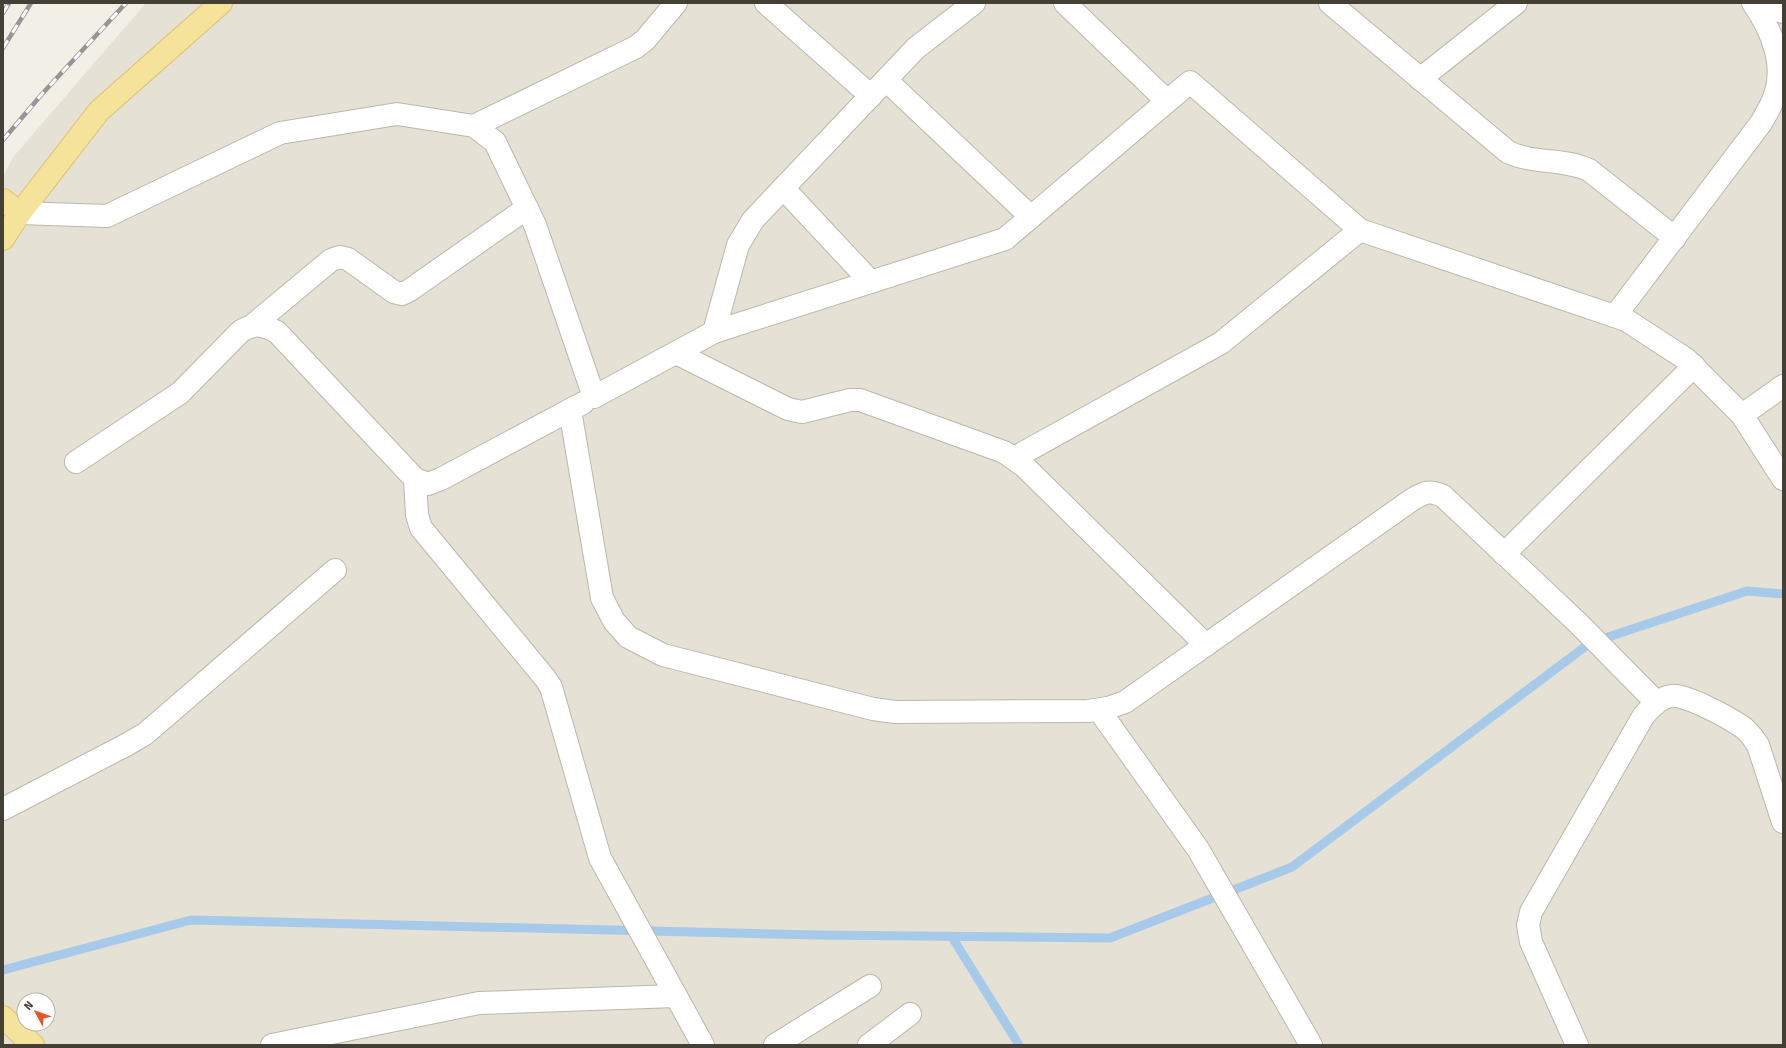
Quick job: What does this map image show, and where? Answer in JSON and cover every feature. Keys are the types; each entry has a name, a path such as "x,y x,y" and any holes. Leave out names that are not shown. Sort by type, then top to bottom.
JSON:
{"main road":[{"path":"3,239 20,213 99,111 221,3"},
{"path":"3,200 20,213"},
{"path":"3,1017 33,1045"}],"street":[{"path":"474,126 636,47 645,40 676,3"},
{"path":"766,3 871,96"},
{"path":"714,332 738,245 753,220 925,40 974,3"},
{"path":"1065,3 1167,101"},
{"path":"1330,3 1508,152 1519,157 1577,164 1589,170 1675,238"},
{"path":"1420,79 1516,3"},
{"path":"1753,3 1783,12"},
{"path":"1615,316 1761,123 1776,94 1780,67 1774,40 1764,18 1753,3"},
{"path":"886,80 1031,217"},
{"path":"253,325 265,326 276,332 415,479 428,484 441,479 714,332 1005,239 1190,82 1360,230 1626,320 1686,359 1742,415 1783,479"},
{"path":"20,213 107,216 280,132 397,114 474,126 495,142 535,225 594,397"},
{"path":"783,188 871,282"},
{"path":"76,462 180,393 242,332 253,325 331,260 340,257 348,259 394,292 402,294 410,290 527,208"},
{"path":"1014,458 1221,343 1360,230"},
{"path":"676,353 788,409 802,412 850,400 860,400 1004,452 1014,458 1206,645"},
{"path":"1504,554 1694,366"},
{"path":"1742,415 1783,386"},
{"path":"570,410 602,598 614,621 628,637 644,647 663,655 872,709 895,712 1099,710 1124,702 1423,493 1434,492 1443,496 1578,623 1656,702"},
{"path":"415,479 417,515 421,528 540,672 551,688 600,858 703,1045"},
{"path":"3,809 145,734 336,570"},
{"path":"1577,1045 1531,942 1528,926 1531,912 1644,715 1656,702 1671,695 1684,696 1742,727 1752,735 1758,745 1783,822"},
{"path":"1099,710 1198,849 1311,1045"},
{"path":"775,1045 870,986"},
{"path":"272,1045 479,1002 673,989"},
{"path":"869,1045 910,1014"}],"shaded area":[{"path":"146,3 1783,3 1783,1045 3,1045 3,176 14,156"}],"waterway":[{"path":"3,970 191,920 818,935 1110,938 1292,867 1590,643 1747,591 1783,594"},
{"path":"952,937 1019,1045"}],"railway":[{"path":"3,13 9,3"},
{"path":"3,48 31,3"},
{"path":"3,140 42,94 126,3"}]}
